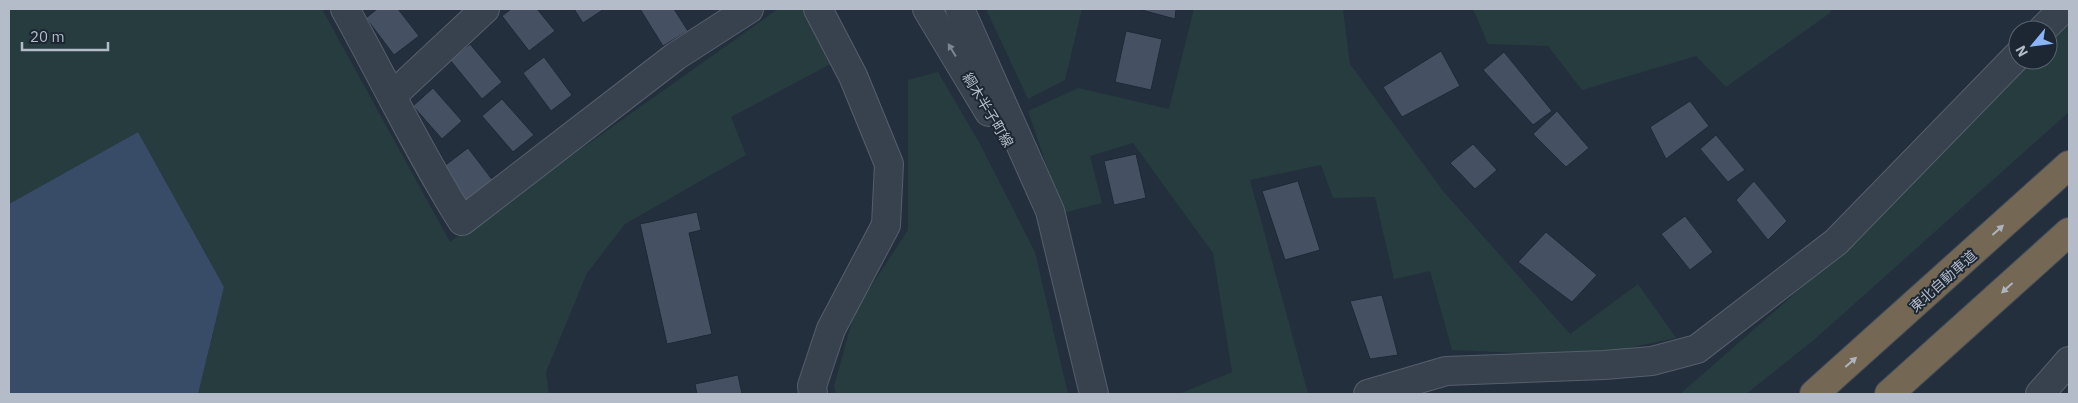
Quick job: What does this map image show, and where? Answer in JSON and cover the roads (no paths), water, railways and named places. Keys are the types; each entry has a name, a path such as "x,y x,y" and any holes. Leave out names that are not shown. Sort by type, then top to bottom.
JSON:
{"highway":[{"name":"東北自動車道","path":"1814,394 2069,165"},
{"path":"1888,394 2069,232"}],"street":[{"path":"345,9 393,95 431,171 462,221 676,56 745,10"},
{"path":"393,95 485,9"},
{"path":"812,394 812,386 831,329 886,224 889,164 854,76 818,9"},
{"name":"綱木半子町線","path":"927,9 1050,212"},
{"path":"960,9 1050,212 1094,394"},
{"path":"2052,20 2063,9"},
{"path":"1368,394 1446,371 1604,365 1652,361 1697,349 1836,242 2008,65"},
{"path":"2040,394 2069,361"}],"water":[{"path":"138,132 224,287 198,394 9,394 9,204"}]}
